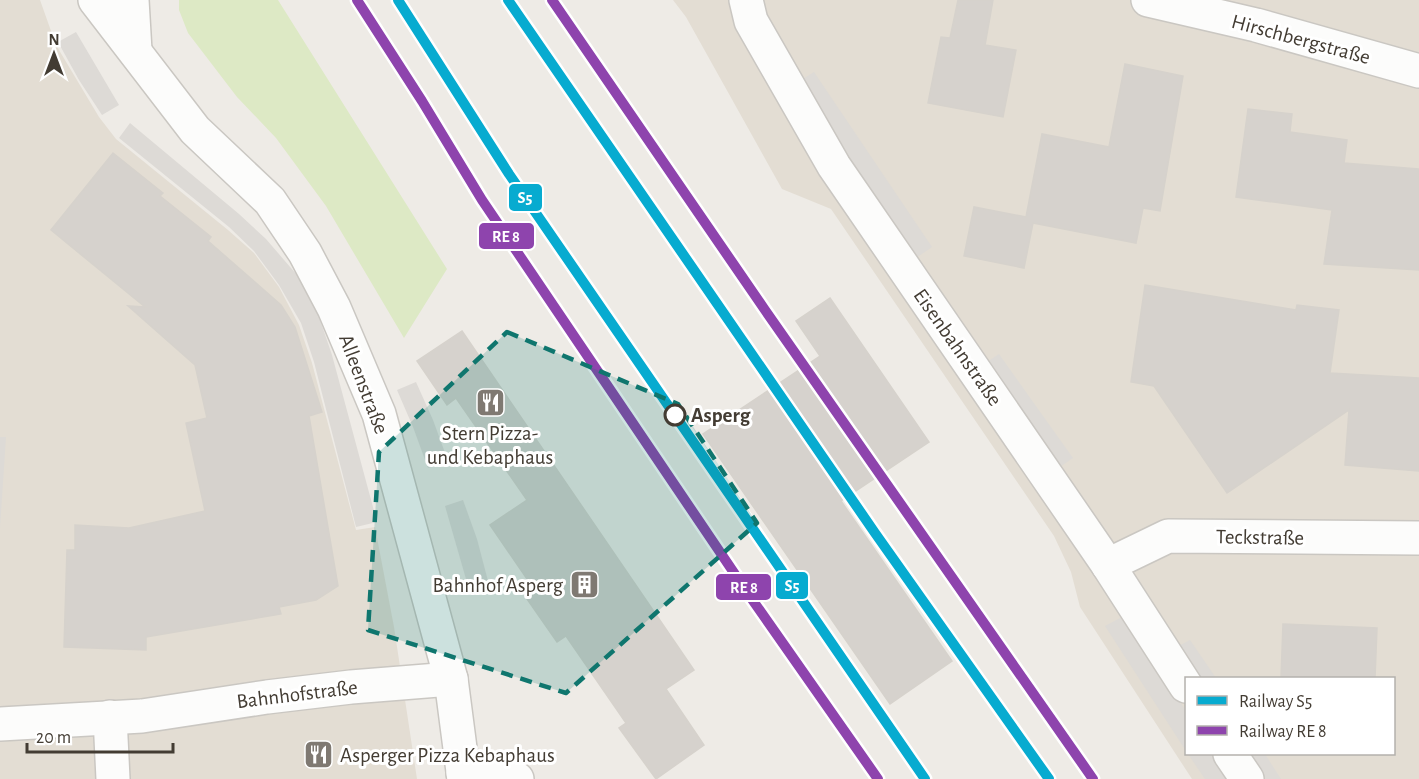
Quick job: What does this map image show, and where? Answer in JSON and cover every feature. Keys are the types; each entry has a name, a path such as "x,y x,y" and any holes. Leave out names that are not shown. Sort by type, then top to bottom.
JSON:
{"street":[{"name":"Alleenstraße","path":"95,0 195,130 270,201 305,253 334,308 379,414 451,679 464,776"},
{"path":"132,0 135,51"},
{"name":"Eisenbahnstraße","path":"746,0 751,21 834,166 1108,565 1185,684"},
{"name":"Hirschbergstraße","path":"1148,0 1258,13 1419,71"},
{"name":"Teckstraße","path":"1108,565 1168,536 1419,538"},
{"name":"Bahnhofstraße","path":"0,724 142,716 267,697 451,679"},
{"path":"110,717 113,779"},
{"path":"1231,755 1246,779"},
{"path":"464,776 517,779"}],"highlighted area":[{"path":"507,332 678,404 757,523 566,693 368,630 379,452"}],"shaded area":[{"path":"0,0 40,0 56,45 99,117 116,139 254,253 279,287 299,325 312,363 356,530 375,527 394,627 417,779 0,779"},
{"path":"673,0 1419,0 1419,779 1192,779 1080,607 1071,572 1054,536 831,209 782,189 686,17"},
{"path":"76,32 119,105 102,115 58,42"},
{"path":"814,72 932,247 916,258 798,82"},
{"path":"130,123 239,214 266,239 297,275 319,317 332,355 377,522 356,527 314,362 301,323 279,285 254,251 229,227 119,138"},
{"path":"999,354 1073,458 1057,469 984,364"},
{"path":"416,382 448,461 428,468 397,390"},
{"path":"0,437 6,437 0,528"},
{"path":"463,500 477,539 488,581 468,586 445,506"},
{"path":"1124,616 1185,709 1185,749 1105,626"},
{"path":"1190,640 1215,677 1189,677 1171,650"},
{"path":"1189,755 1215,755 1231,779 1205,779"},
{"path":"1240,755 1266,755 1281,779 1256,779"}],"green space":[{"path":"179,0 278,0 447,269 404,338 326,206 276,138 237,97 188,33 179,10"}],"building":[{"path":"958,0 993,0 985,45 1016,50 1003,117 928,103 941,37 950,38"},
{"path":"1125,64 1183,76 1160,211 1143,208 1136,243 1033,223 1024,268 964,256 974,207 1026,217 1042,134 1109,147"},
{"path":"1248,109 1292,114 1290,132 1347,140 1344,163 1419,169 1419,270 1324,264 1332,210 1236,197"},
{"path":"113,153 163,193 160,196 211,237 208,241 281,305 295,327 322,412 309,416 338,586 316,600 279,607 281,614 146,637 146,650 64,647 67,550 75,550 75,525 129,528 205,511 186,423 207,418 195,365 128,306 145,307 51,230"},
{"path":"1145,285 1296,310 1297,305 1339,310 1330,373 1419,378 1419,471 1345,465 1349,410 1227,493 1154,386 1131,382"},
{"path":"830,298 929,442 841,501 952,661 890,704 703,434 820,356 796,321"},
{"name":"Bahnhof Asperg","path":"462,331 694,670 666,689 704,745 656,779 619,728 626,723 566,636 557,642 527,599 536,592 490,525 527,500 456,398 447,405 417,361"},
{"path":"1283,624 1377,628 1375,677 1281,677"}],"rail line":[{"name":"S5","path":"398,0 509,174 925,779"},
{"name":"S5","path":"508,0 875,533 1049,779"}],"transit line":[{"path":"357,0 482,200 749,595 878,779"},
{"path":"552,0 765,310 1093,779"}],"place":[{"name":"Stern Pizza- und Kebaphaus","path":"490,402"},
{"name":"Asperg","path":"675,415"},
{"name":"Bahnhof Asperg","path":"584,585"},
{"name":"Asperger Pizza Kebaphaus","path":"319,755"}]}
